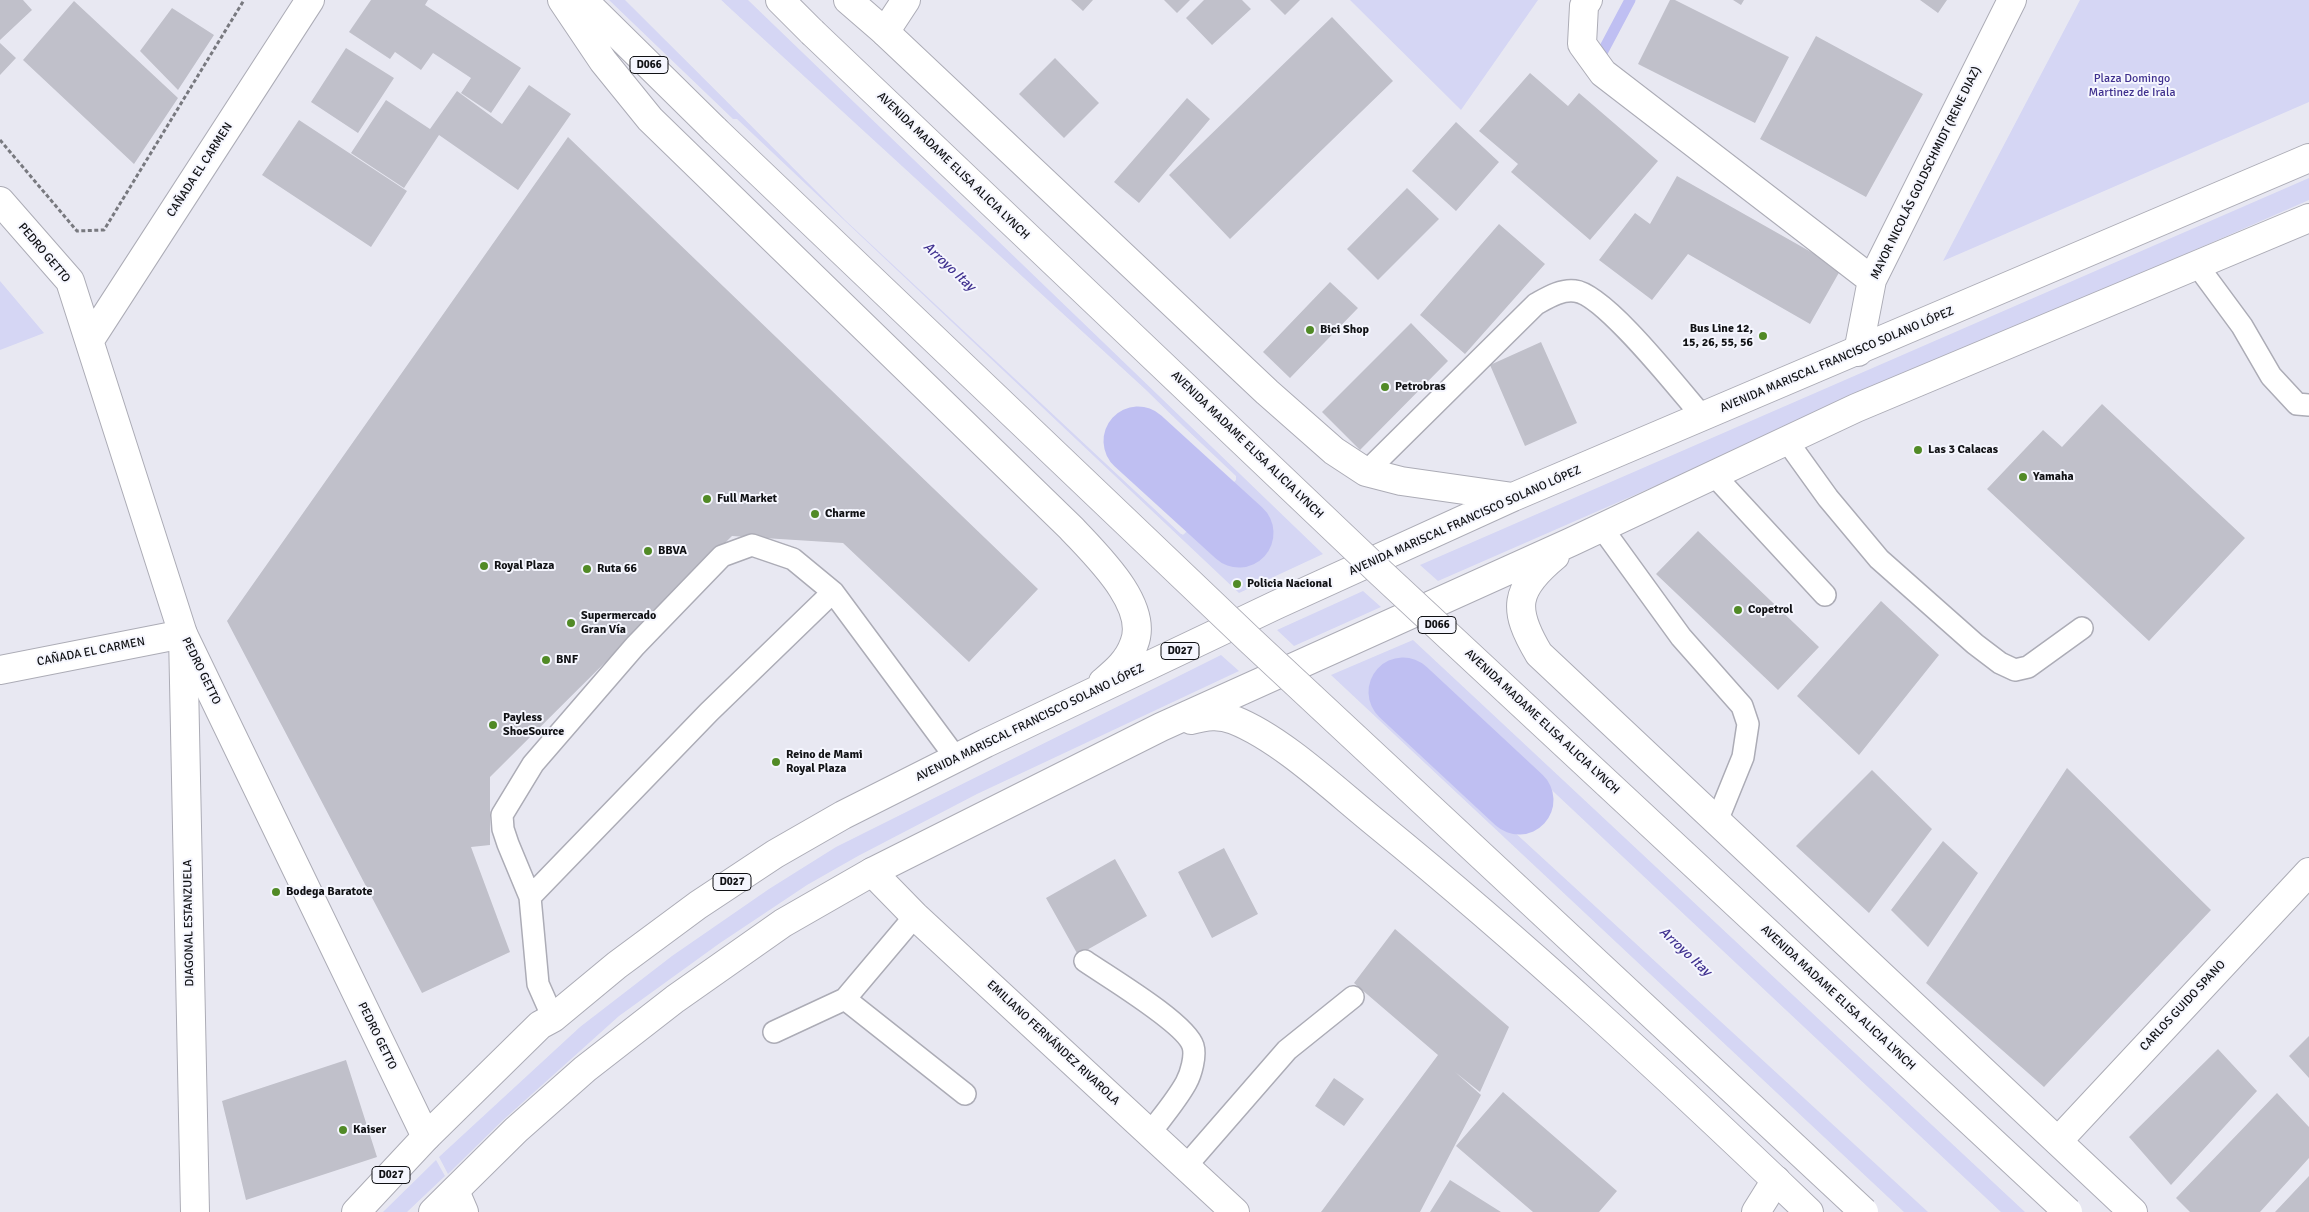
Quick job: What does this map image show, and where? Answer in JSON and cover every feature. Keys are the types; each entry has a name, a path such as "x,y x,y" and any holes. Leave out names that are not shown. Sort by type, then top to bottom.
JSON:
{"main road":[{"name":"CAÑADA EL CARMEN","path":"90,340 310,0"},
{"path":"562,0 602,61 650,119 1071,528 1107,567 1132,605 1136,623 1135,643 1122,666 1085,697"},
{"name":"D066","path":"583,0 715,130 1251,641 1864,1212"},
{"name":"AVENIDA MADAME ELISA ALICIA LYNCH","path":"780,0 1381,573 2068,1212"},
{"path":"848,0 885,32 1267,392 1334,451 1366,472 1401,481 1513,498"},
{"path":"885,32 906,0"},
{"path":"1588,0 1584,6 1582,44 1603,73 1872,280"},
{"name":"MAYOR NICOLÁS GOLDSCHMIDT (RENE DIAZ)","path":"1858,352 1872,280 2012,0"},
{"name":"AVENIDA MARISCAL FRANCISCO SOLANO LÓPEZ","path":"426,1137 540,1025 553,1018 643,945 774,854 843,815 956,758 1276,606 1513,498 2309,158"},
{"name":"PEDRO GETTO","path":"0,201 70,281 183,634 426,1137"},
{"path":"433,1212 460,1202 516,1130 585,1069 675,999 783,923 872,872 1160,728 1602,528 1856,408 2309,218"},
{"path":"1571,542 1529,582 1522,598 1521,615 1526,631 1539,654 2133,1212"},
{"name":"CAÑADA EL CARMEN","path":"0,670 183,634"},
{"name":"DIAGONAL ESTANZUELA","path":"183,634 195,1212"},
{"path":"1160,728 1210,715 1233,719 1274,741 1409,850 1524,948 1809,1212"},
{"name":"EMILIANO FERNÁNDEZ RIVAROLA","path":"872,872 915,916 1235,1212"},
{"name":"CARLOS GUIDO SPANO","path":"2058,1140 2309,872"},
{"name":"D027","path":"356,1212 426,1137"},
{"path":"1756,1212 1776,1180"}],"lane":[{"path":"2197,265 2242,326 2271,376 2298,404 2309,405"},
{"path":"1366,472 1536,304 1553,294 1576,291 1597,301 1632,336 1703,417"},
{"path":"1787,441 1828,498 1879,559 1975,644 2000,663 2015,670 2028,667 2082,628"},
{"path":"1714,475 1825,595"},
{"path":"1602,528 1681,637 1742,706 1748,724 1744,757 1717,821"},
{"path":"553,1018 538,984 530,897 503,829 502,815 532,764 628,654 722,556 752,545 793,559 833,592 956,758"},
{"path":"530,897 709,712 833,592"},
{"path":"774,1032 845,999 915,916"},
{"path":"1085,962 1167,1016 1183,1030 1194,1048 1192,1067 1187,1082 1150,1132"},
{"path":"1186,1166 1287,1050 1353,997"},
{"path":"845,999 965,1094"}],"path":[{"path":"0,140 77,231 104,230 244,0"}],"green space":[{"path":"609,0 625,0 839,213 1183,535 1236,478 1145,389 721,0 748,0 1323,554 1239,593 737,119 733,119"},
{"path":"1350,0 1538,0 1461,110"},
{"name":"Plaza Domingo Martinez de Irala","path":"2080,0 2309,0 2309,102 1943,261"},
{"path":"2309,178 2309,200 1438,581 1420,565"},
{"path":"0,281 44,333 0,350"},
{"path":"1363,591 1381,607 1294,646 1277,630"},
{"path":"1413,640 2025,1212 2001,1212 1474,717 1422,747 1930,1212 1904,1212 1331,675"},
{"path":"1221,655 1239,671 977,794 858,856 807,885 720,943 619,1016 502,1121 448,1174 439,1157 580,1027 672,956 769,889 836,847"},
{"path":"436,1160 445,1176 407,1212 383,1212"}],"pier":[{"path":"626,0 721,0 982,245 1136,382 1236,476 1236,480 1184,534 1181,534 845,220"},
{"path":"1475,720 1998,1212 1928,1212 1425,750 1426,747"}],"building":[{"path":"0,0 23,0 32,10 0,40"},
{"path":"371,0 428,0 425,5 521,68 491,113 461,93 471,78 433,53 421,70 395,52 390,59 349,32"},
{"path":"1071,0 1093,0 1083,11"},
{"path":"1164,0 1190,0 1177,13"},
{"path":"1204,0 1242,0 1251,9 1212,45 1186,18"},
{"path":"1270,0 1300,0 1285,15"},
{"path":"1670,0 1675,0 1789,57 1755,123 1638,64"},
{"path":"1733,0 1744,0 1741,5"},
{"path":"1920,0 1947,0 1938,13"},
{"path":"74,1 178,98 134,164 23,60"},
{"path":"172,8 214,35 178,90 140,51"},
{"path":"1332,17 1393,81 1230,239 1169,175"},
{"path":"1816,36 1923,94 1866,197 1760,139"},
{"path":"0,43 16,58 0,75"},
{"path":"346,48 394,78 358,133 311,102"},
{"path":"1055,58 1099,103 1064,138 1019,94"},
{"path":"1530,73 1568,106 1579,93 1658,161 1590,240 1511,172 1518,164 1479,131"},
{"path":"529,85 571,114 518,190 439,135 404,188 351,153 386,100 430,129 457,91 502,124"},
{"path":"1187,98 1210,119 1139,203 1114,182"},
{"path":"299,120 407,191 371,247 262,175"},
{"path":"1456,122 1499,162 1456,211 1412,171"},
{"name":"Royal Plaza","path":"568,137 1038,589 969,662 843,543 732,536 490,777 490,845 471,847 510,952 422,993 227,621"},
{"path":"1677,176 1841,269 1810,324 1688,254 1652,300 1599,260 1635,213 1650,224"},
{"path":"1407,188 1439,219 1378,280 1347,249"},
{"path":"1499,224 1545,264 1465,354 1420,315"},
{"name":"Bici Shop","path":"1330,282 1358,308 1290,378 1263,352"},
{"name":"Petrobras","path":"1411,323 1448,361 1360,450 1322,412"},
{"path":"1541,342 1577,423 1525,446 1490,365"},
{"path":"2102,404 2245,538 2149,641 1987,489 2043,430 2062,447"},
{"name":"Copetrol","path":"1698,531 1819,647 1778,690 1656,574"},
{"path":"1881,601 1939,655 1859,755 1797,696"},
{"path":"2067,768 2211,910 2044,1087 1926,983"},
{"path":"1872,770 1932,829 1869,913 1796,846"},
{"path":"1943,841 1978,873 1928,947 1891,910"},
{"path":"1224,848 1258,914 1212,938 1178,872"},
{"path":"1115,859 1147,916 1078,955 1046,898"},
{"path":"1395,929 1509,1027 1480,1092 1455,1072 1481,1095 1420,1212 1321,1212 1438,1055 1354,983"},
{"path":"2309,1036 2309,1078 2289,1056"},
{"path":"2218,1049 2257,1091 2171,1185 2129,1137"},
{"path":"346,1060 377,1157 246,1200 222,1101"},
{"path":"1334,1078 1364,1099 1344,1126 1315,1106"},
{"path":"1503,1092 1617,1191 1599,1212 1533,1212 1456,1146"},
{"path":"2277,1093 2309,1127 2309,1158 2260,1212 2190,1212 2176,1198"},
{"path":"2309,1176 2309,1212 2275,1212"},
{"path":"1450,1180 1501,1212 1430,1212"}],"waterway":[{"path":"1603,51 1630,0"},
{"name":"Arroyo Itay","path":"1138,441 1239,533"},
{"name":"Arroyo Itay","path":"1403,692 1519,800"}],"place":[{"name":"Bici Shop","path":"1310,330"},
{"name":"Bus Line 12, 15, 26, 55, 56","path":"1763,336"},
{"name":"Petrobras","path":"1385,387"},
{"name":"Las 3 Calacas","path":"1918,450"},
{"name":"Yamaha","path":"2023,477"},
{"name":"Full Market","path":"707,499"},
{"name":"Charme","path":"815,514"},
{"name":"BBVA","path":"648,551"},
{"name":"Royal Plaza","path":"484,566"},
{"name":"Ruta 66","path":"587,569"},
{"name":"Policia Nacional","path":"1237,584"},
{"name":"Copetrol","path":"1738,610"},
{"name":"Supermercado Gran Vía","path":"571,623"},
{"name":"BNF","path":"546,660"},
{"name":"Payless ShoeSource","path":"493,725"},
{"name":"Reino de Mami Royal Plaza","path":"776,762"},
{"name":"Bodega Baratote","path":"276,892"},
{"name":"Kaiser","path":"343,1130"}]}
